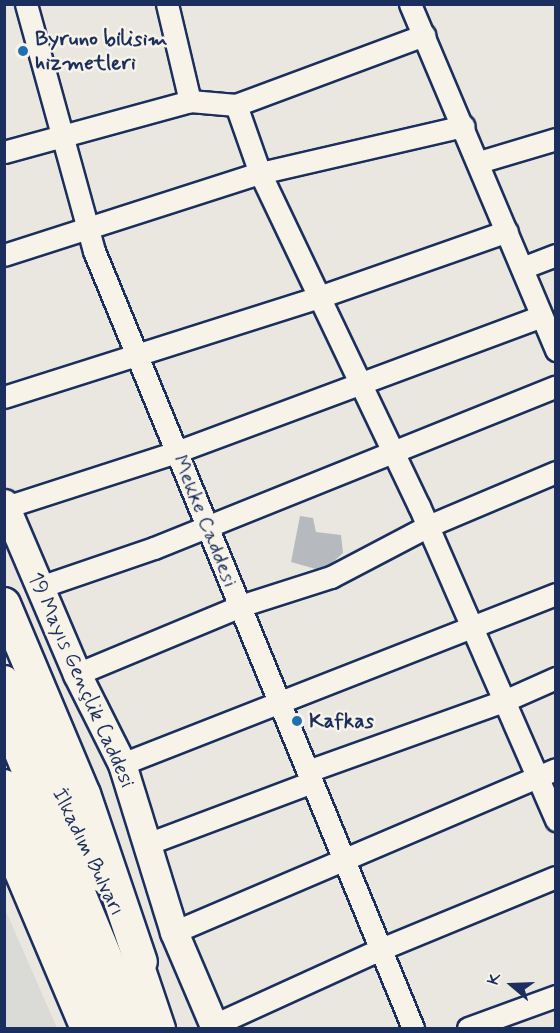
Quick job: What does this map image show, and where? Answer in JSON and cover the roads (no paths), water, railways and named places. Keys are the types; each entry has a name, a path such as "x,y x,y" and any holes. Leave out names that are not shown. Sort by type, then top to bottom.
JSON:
{"highway":[{"path":"4,604 84,794 141,962"},
{"name":"İlkadım Bulvarı","path":"4,712 135,1029"},
{"path":"4,786 107,1029"}],"main road":[{"name":"19 Mayıs Gençlik Caddesi","path":"5,505 77,674 122,764 174,932 214,1027"},
{"name":"İlkadım Bulvarı","path":"4,679 141,962 161,1029"},
{"path":"4,839 84,1029"}],"street":[{"name":"Mekke Caddesi","path":"26,4 87,229 413,1029"},
{"path":"167,4 190,102"},
{"path":"410,4 464,126 555,350"},
{"path":"4,152 190,102 236,105 424,35"},
{"path":"236,105 260,173 428,526 504,701 546,773 555,820"},
{"path":"4,255 260,173 464,126"},
{"path":"479,162 555,139"},
{"path":"4,397 136,352 319,297 507,231"},
{"path":"522,268 555,255"},
{"path":"5,505 176,452 542,316"},
{"path":"40,586 207,525 555,386"},
{"path":"77,674 240,606 331,577 428,526 555,472"},
{"path":"122,764 281,705 555,594"},
{"path":"147,844 310,776 504,701 555,678"},
{"path":"174,932 345,862 546,773"},
{"path":"214,1027 381,949 555,877"},
{"path":"468,1029 555,996"}],"place":[{"name":"Byruno bilisim hizmetleri","path":"23,51"},
{"name":"Kafkas","path":"297,721"}]}
